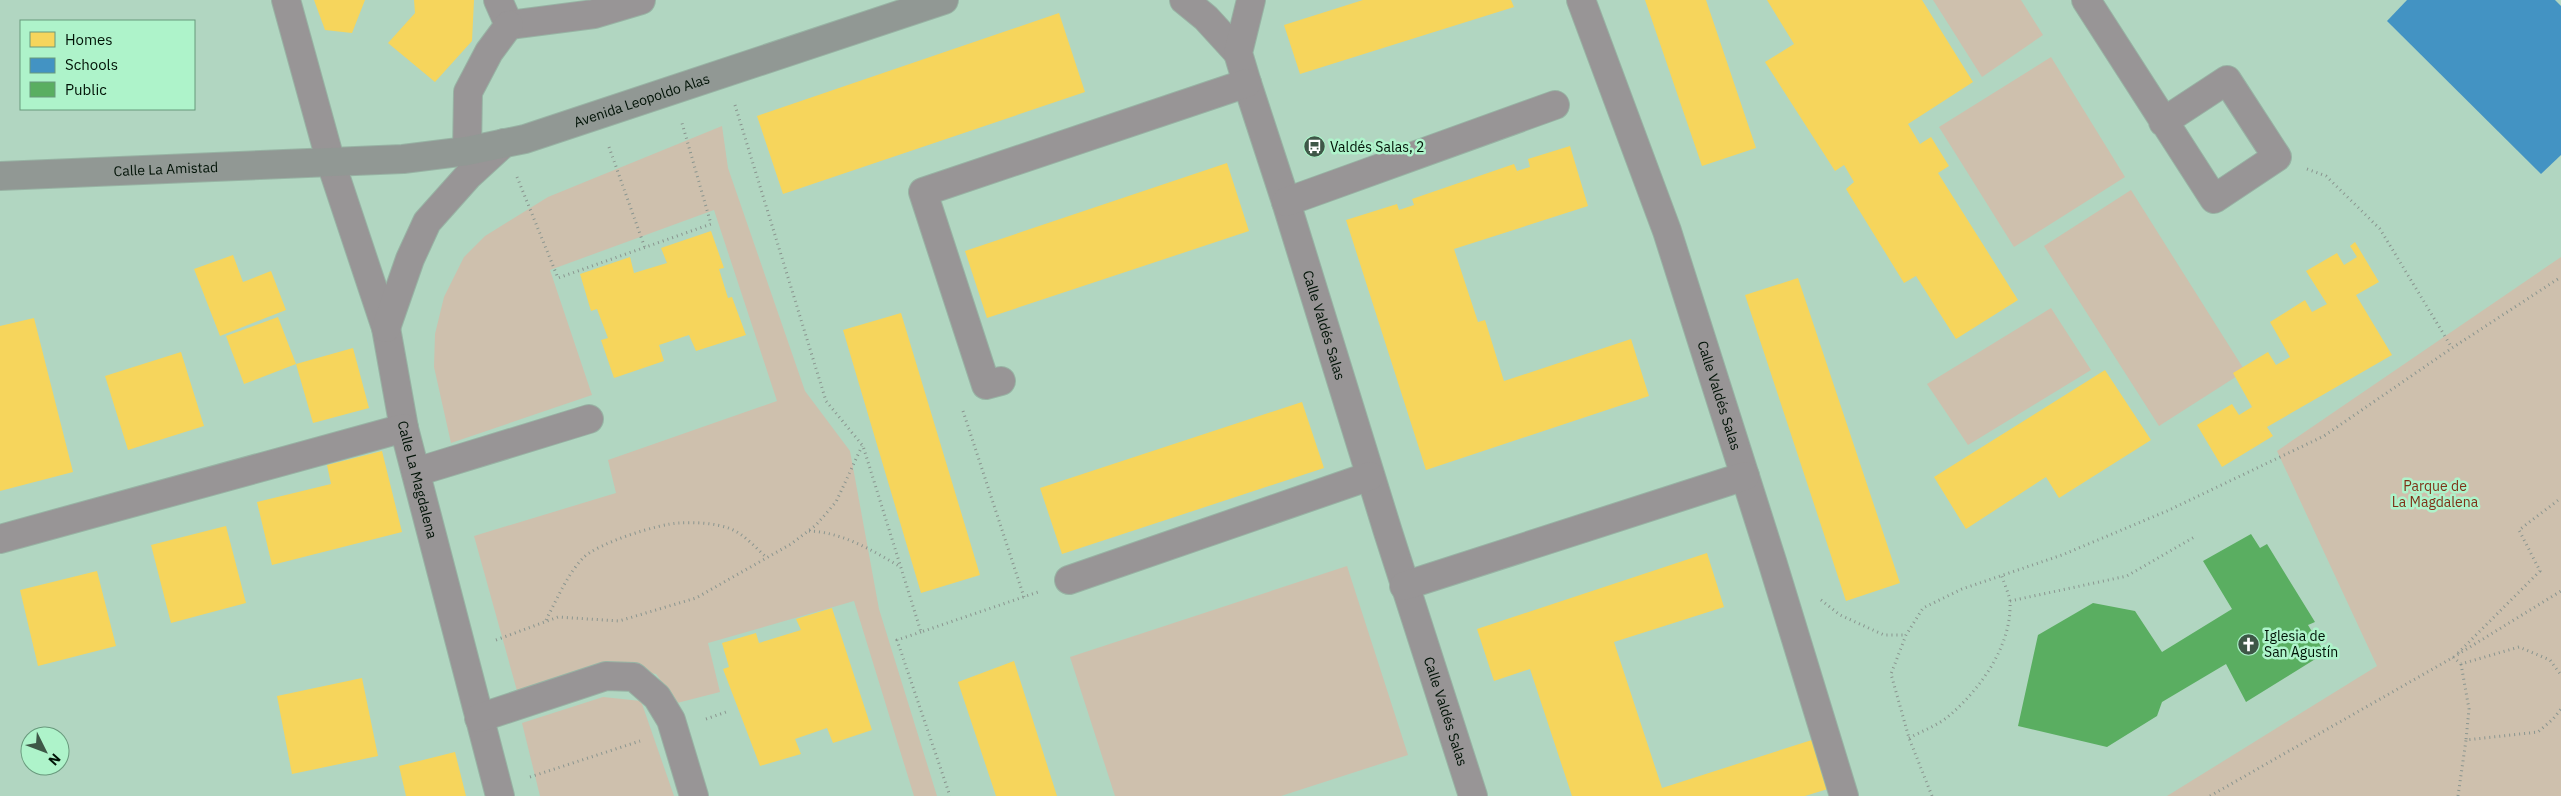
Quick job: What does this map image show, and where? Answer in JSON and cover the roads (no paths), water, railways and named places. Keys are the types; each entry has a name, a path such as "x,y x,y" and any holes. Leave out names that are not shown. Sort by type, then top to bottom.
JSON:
{"main road":[{"name":"Avenida Leopoldo Alas","path":"331,163 403,159 467,151 525,140 944,0"},
{"name":"Calle La Amistad","path":"0,176 331,163"}],"street":[{"name":"Calle La Magdalena","path":"286,0 331,163 386,328 404,428 499,792"},
{"path":"498,0 509,25"},
{"path":"467,151 468,92 489,52 509,25 594,14 641,0"},
{"name":"Calle Valdés Salas","path":"1581,0 1667,232 1746,476 1844,796"},
{"path":"2086,0 2163,122 2214,199 2277,157 2227,80 2163,122"},
{"name":"Calle Valdés Salas","path":"1248,2 1238,53 1246,83 1286,202 1404,586 1473,796"},
{"name":"Calle Valdés Salas","path":"1191,3 1238,53"},
{"path":"1001,381 986,385 923,192 1246,83"},
{"path":"1286,202 1555,105"},
{"path":"386,328 410,258 427,222 468,176 504,143"},
{"path":"416,472 588,419"},
{"path":"0,540 404,428"},
{"path":"1069,580 1370,476"},
{"path":"1404,586 1746,476"},
{"path":"479,718 606,676 634,677 657,697 671,720 694,796"}],"place":[{"name":"Valdés Salas, 2","path":"1314,147"},
{"name":"Iglesia de San Agustín","path":"2248,644"}],"park label":[{"name":"Parque de La Magdalena","path":"2435,494"}]}
